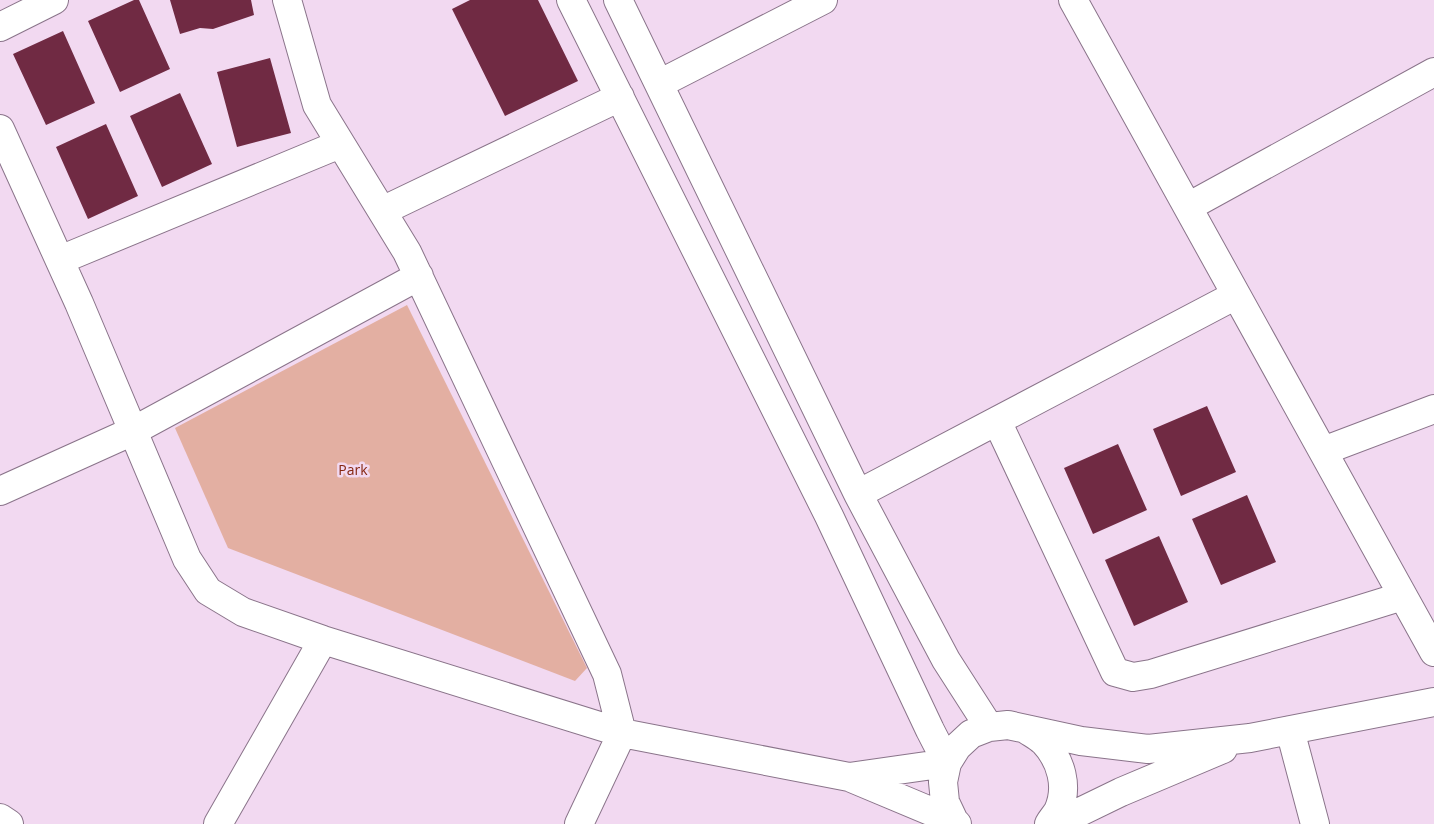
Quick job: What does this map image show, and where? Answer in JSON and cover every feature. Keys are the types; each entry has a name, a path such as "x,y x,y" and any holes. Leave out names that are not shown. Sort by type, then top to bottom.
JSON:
{"street":[{"path":"0,27 54,0"},
{"path":"287,0 317,105 408,252 607,674 622,733 579,824"},
{"path":"571,0 829,516 947,763"},
{"path":"618,0 858,494 946,660 989,727"},
{"path":"659,84 822,0"},
{"path":"1073,0 1434,652"},
{"path":"1188,207 1434,72"},
{"path":"382,212 620,97"},
{"path":"0,129 79,303 187,559 208,591 243,612 323,640 622,733 849,777 955,823"},
{"path":"60,260 340,144"},
{"path":"0,491 133,431 419,276"},
{"path":"858,494 1236,295"},
{"path":"1323,451 1434,409"},
{"path":"997,421 1115,672 1133,677 1151,674 1403,596"},
{"path":"218,824 323,640"},
{"path":"955,823 945,802 943,782 947,763 957,747 971,734 989,727 1008,725 1081,741 1148,749 1250,738 1434,702"},
{"path":"1027,730 1043,741 1055,756 1062,774 1063,793 1058,811 1049,824"},
{"path":"1290,730 1315,824"},
{"path":"1054,824 1122,792 1250,738"},
{"path":"849,777 947,763"},
{"path":"0,818 10,824"}],"green space":[{"name":"Park","path":"407,305 587,668 575,681 228,548 175,428"}],"building":[{"path":"134,0 139,0 170,69 120,92 88,21"},
{"path":"170,0 251,0 254,15 213,29 200,28 180,34"},
{"path":"470,0 538,0 578,81 505,116 452,9"},
{"path":"63,31 95,103 46,125 13,54"},
{"path":"270,58 291,133 237,147 217,72"},
{"path":"180,93 212,164 162,187 130,116"},
{"path":"106,124 138,196 88,219 56,147"},
{"path":"1207,406 1236,472 1181,496 1153,429"},
{"path":"1118,444 1147,510 1093,534 1064,468"},
{"path":"1247,495 1276,562 1221,585 1192,519"},
{"path":"1159,536 1188,602 1134,626 1105,560"}]}
